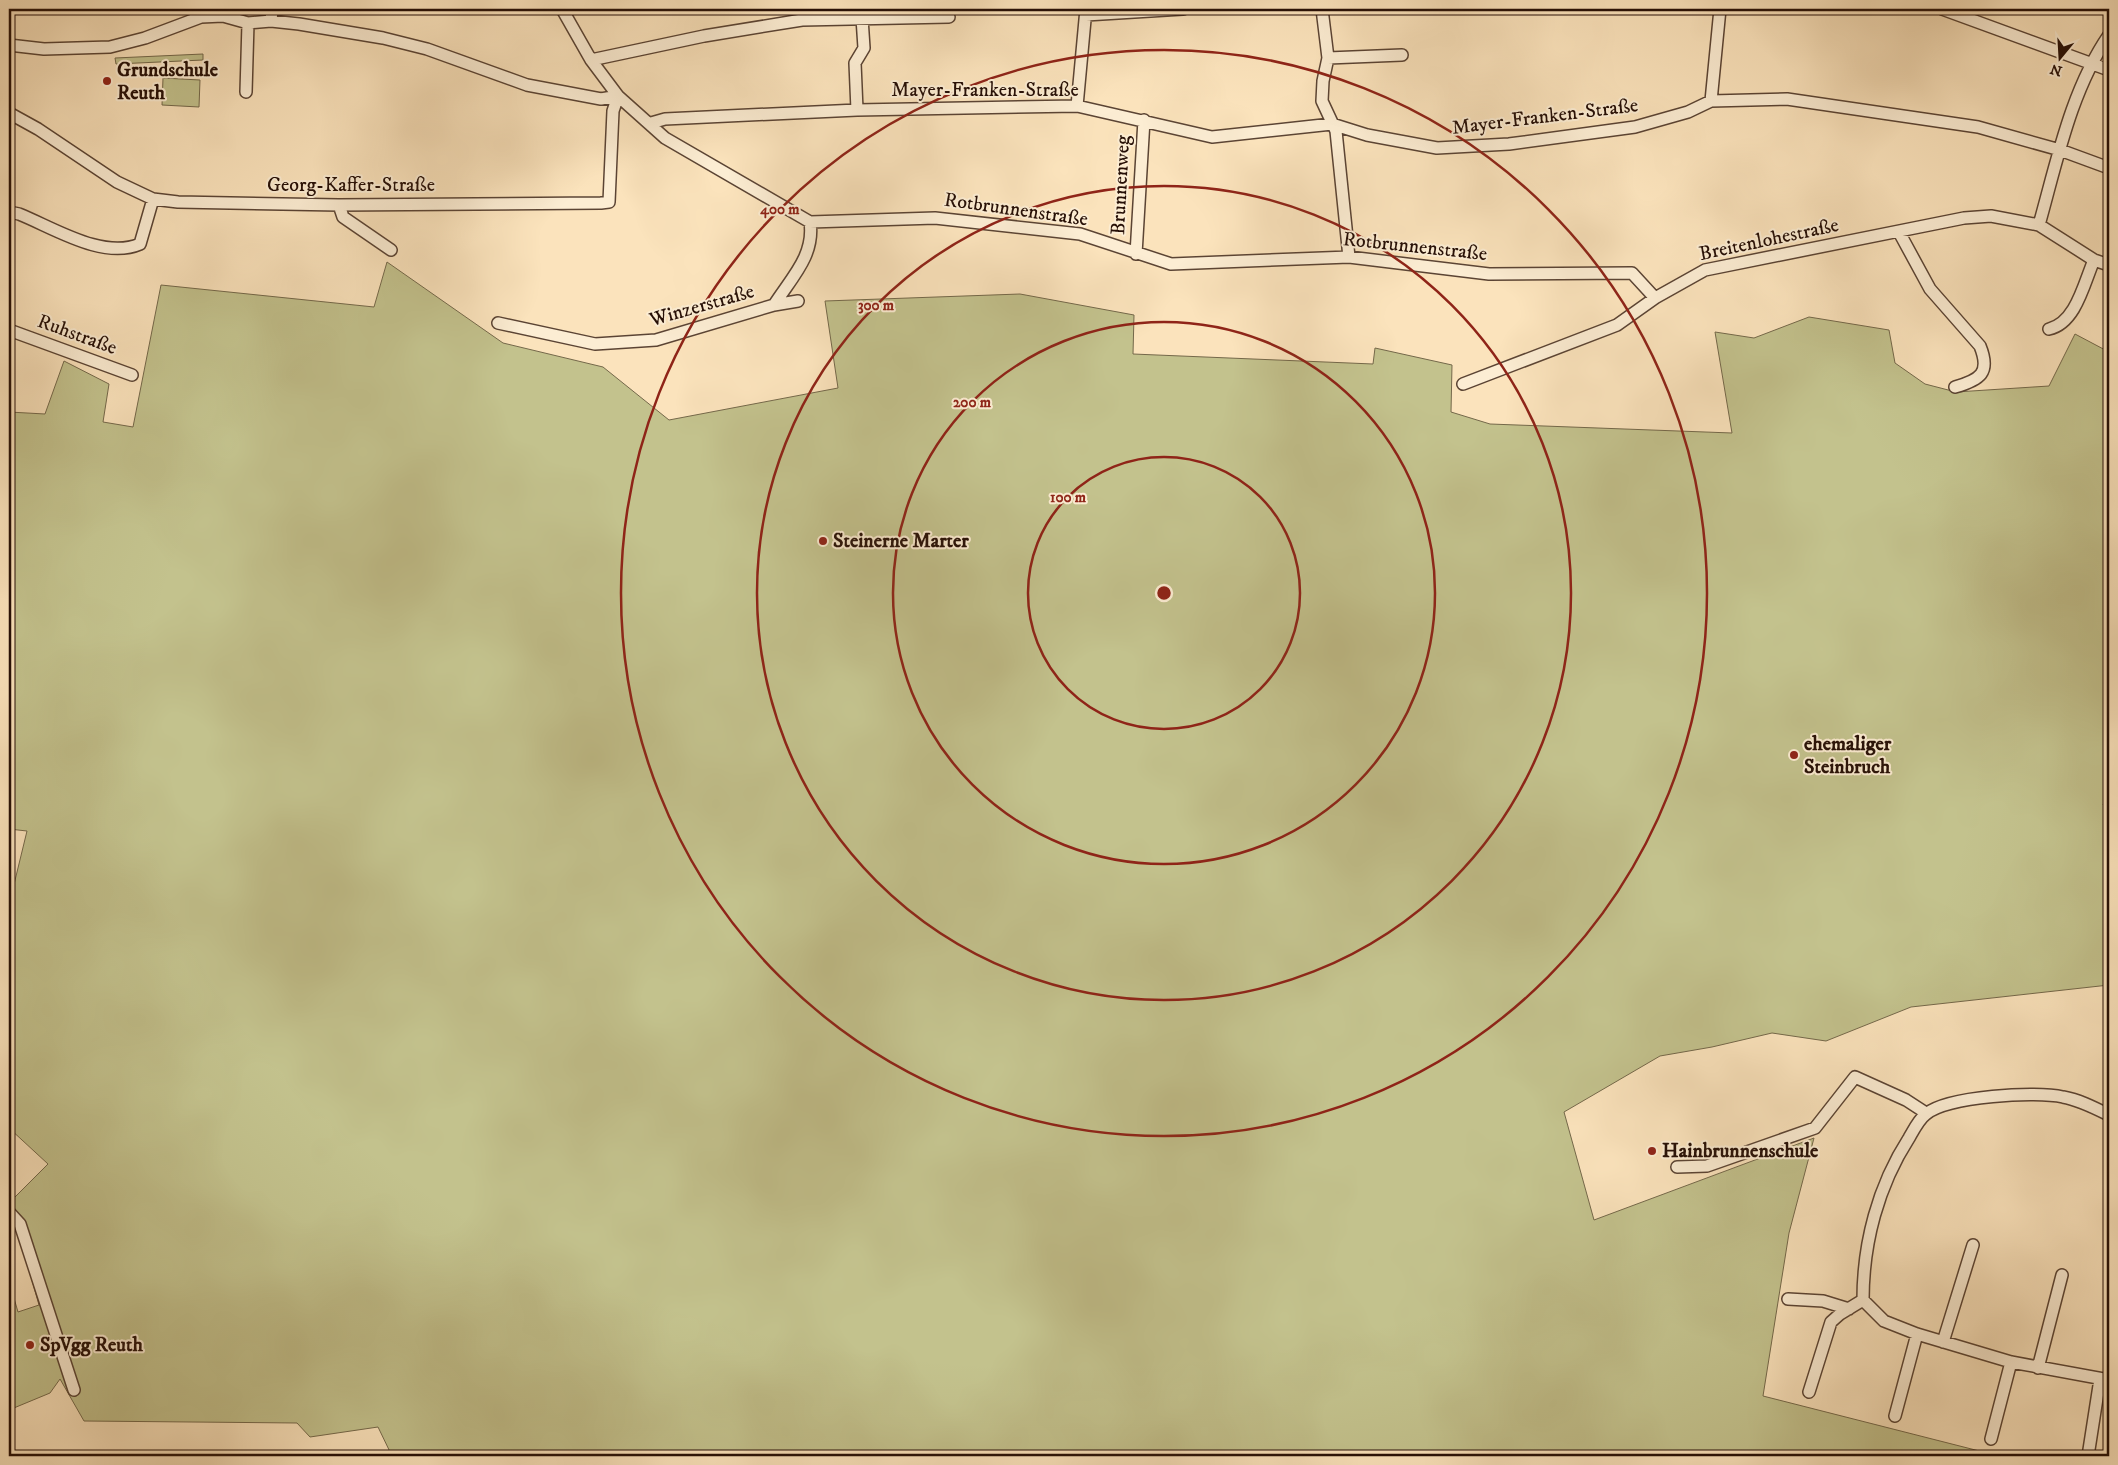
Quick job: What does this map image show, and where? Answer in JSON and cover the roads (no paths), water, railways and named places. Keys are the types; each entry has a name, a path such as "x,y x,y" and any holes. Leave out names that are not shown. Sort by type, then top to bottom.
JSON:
{"street":[{"path":"271,21 272,9"},
{"path":"562,9 591,60 618,96 651,123 665,138 810,222 812,237 805,259 774,305"},
{"path":"1077,106 1086,12 1183,9"},
{"path":"1322,9 1328,58 1322,81 1322,101 1336,131 1349,257"},
{"path":"1711,101 1720,9"},
{"path":"1942,9 2090,65 2109,70"},
{"path":"9,45 44,49 110,47 145,38 201,17 223,16 248,23 271,21 334,29 406,44 527,85 601,99 618,96"},
{"path":"591,60 704,36 802,20 948,17"},
{"path":"857,110 855,63 864,48 862,18"},
{"path":"246,92 248,23"},
{"path":"2039,225 2060,150 2090,65 2109,35"},
{"path":"1328,58 1402,55"},
{"name":"Georg-Kaffer-Straße","path":"9,113 38,129 117,182 153,199 178,202 339,205 609,202 614,112 618,96"},
{"name":"Mayer-Franken-Straße","path":"651,123 665,119 857,110 1077,106 1144,120 1190,134 1212,137 1332,124 1367,135 1437,148 1500,144 1636,127 1688,112 1711,101 1787,100 1852,107 1978,127 2060,150 2109,168"},
{"name":"Brunnenweg","path":"1136,254 1144,120"},
{"path":"9,212 19,214 108,249 128,249 140,244 153,199"},
{"path":"339,205 343,217 391,250"},
{"name":"Breitenlohestraße","path":"1463,384 1617,325 1655,298 1705,270 1964,218 1991,216 2039,225 2094,260 2109,265"},
{"name":"Rotbrunnenstraße","path":"810,222 935,218 1080,234 1171,264 1349,257 1489,274 1632,273 1655,298"},
{"path":"1899,232 1930,289 1980,346 1985,357 1984,368 1980,377 1972,382 1955,387"},
{"path":"2048,329 2059,327 2068,318 2094,260"},
{"name":"Winzerstraße","path":"498,323 595,344 656,340 774,305 798,301"},
{"name":"Ruhstraße","path":"9,330 132,375"},
{"path":"1678,1167 1707,1166 1815,1128 1855,1077 1906,1100 1926,1113"},
{"path":"2088,1456 2105,1379 2011,1362 1917,1334 1884,1321 1863,1300 1863,1270 1877,1206 1894,1163 1926,1113 1952,1103 1993,1096 2039,1094 2063,1096 2109,1115"},
{"path":"9,1212 20,1224 74,1390"},
{"path":"1943,1342 1972,1245"},
{"path":"2038,1368 2062,1275"},
{"path":"1788,1299 1823,1301 1849,1309"},
{"path":"1809,1392 1831,1322 1863,1300"},
{"path":"1895,1416 1917,1334"},
{"path":"1991,1439 2011,1362"}],"place":[{"name":"Grundschule Reuth","path":"107,81"},
{"name":"Steinerne Marter","path":"823,541"},
{"name":"ehemaliger Steinbruch","path":"1794,755"},
{"name":"Hainbrunnenschule","path":"1652,1151"},
{"name":"SpVgg Reuth","path":"30,1345"}]}
